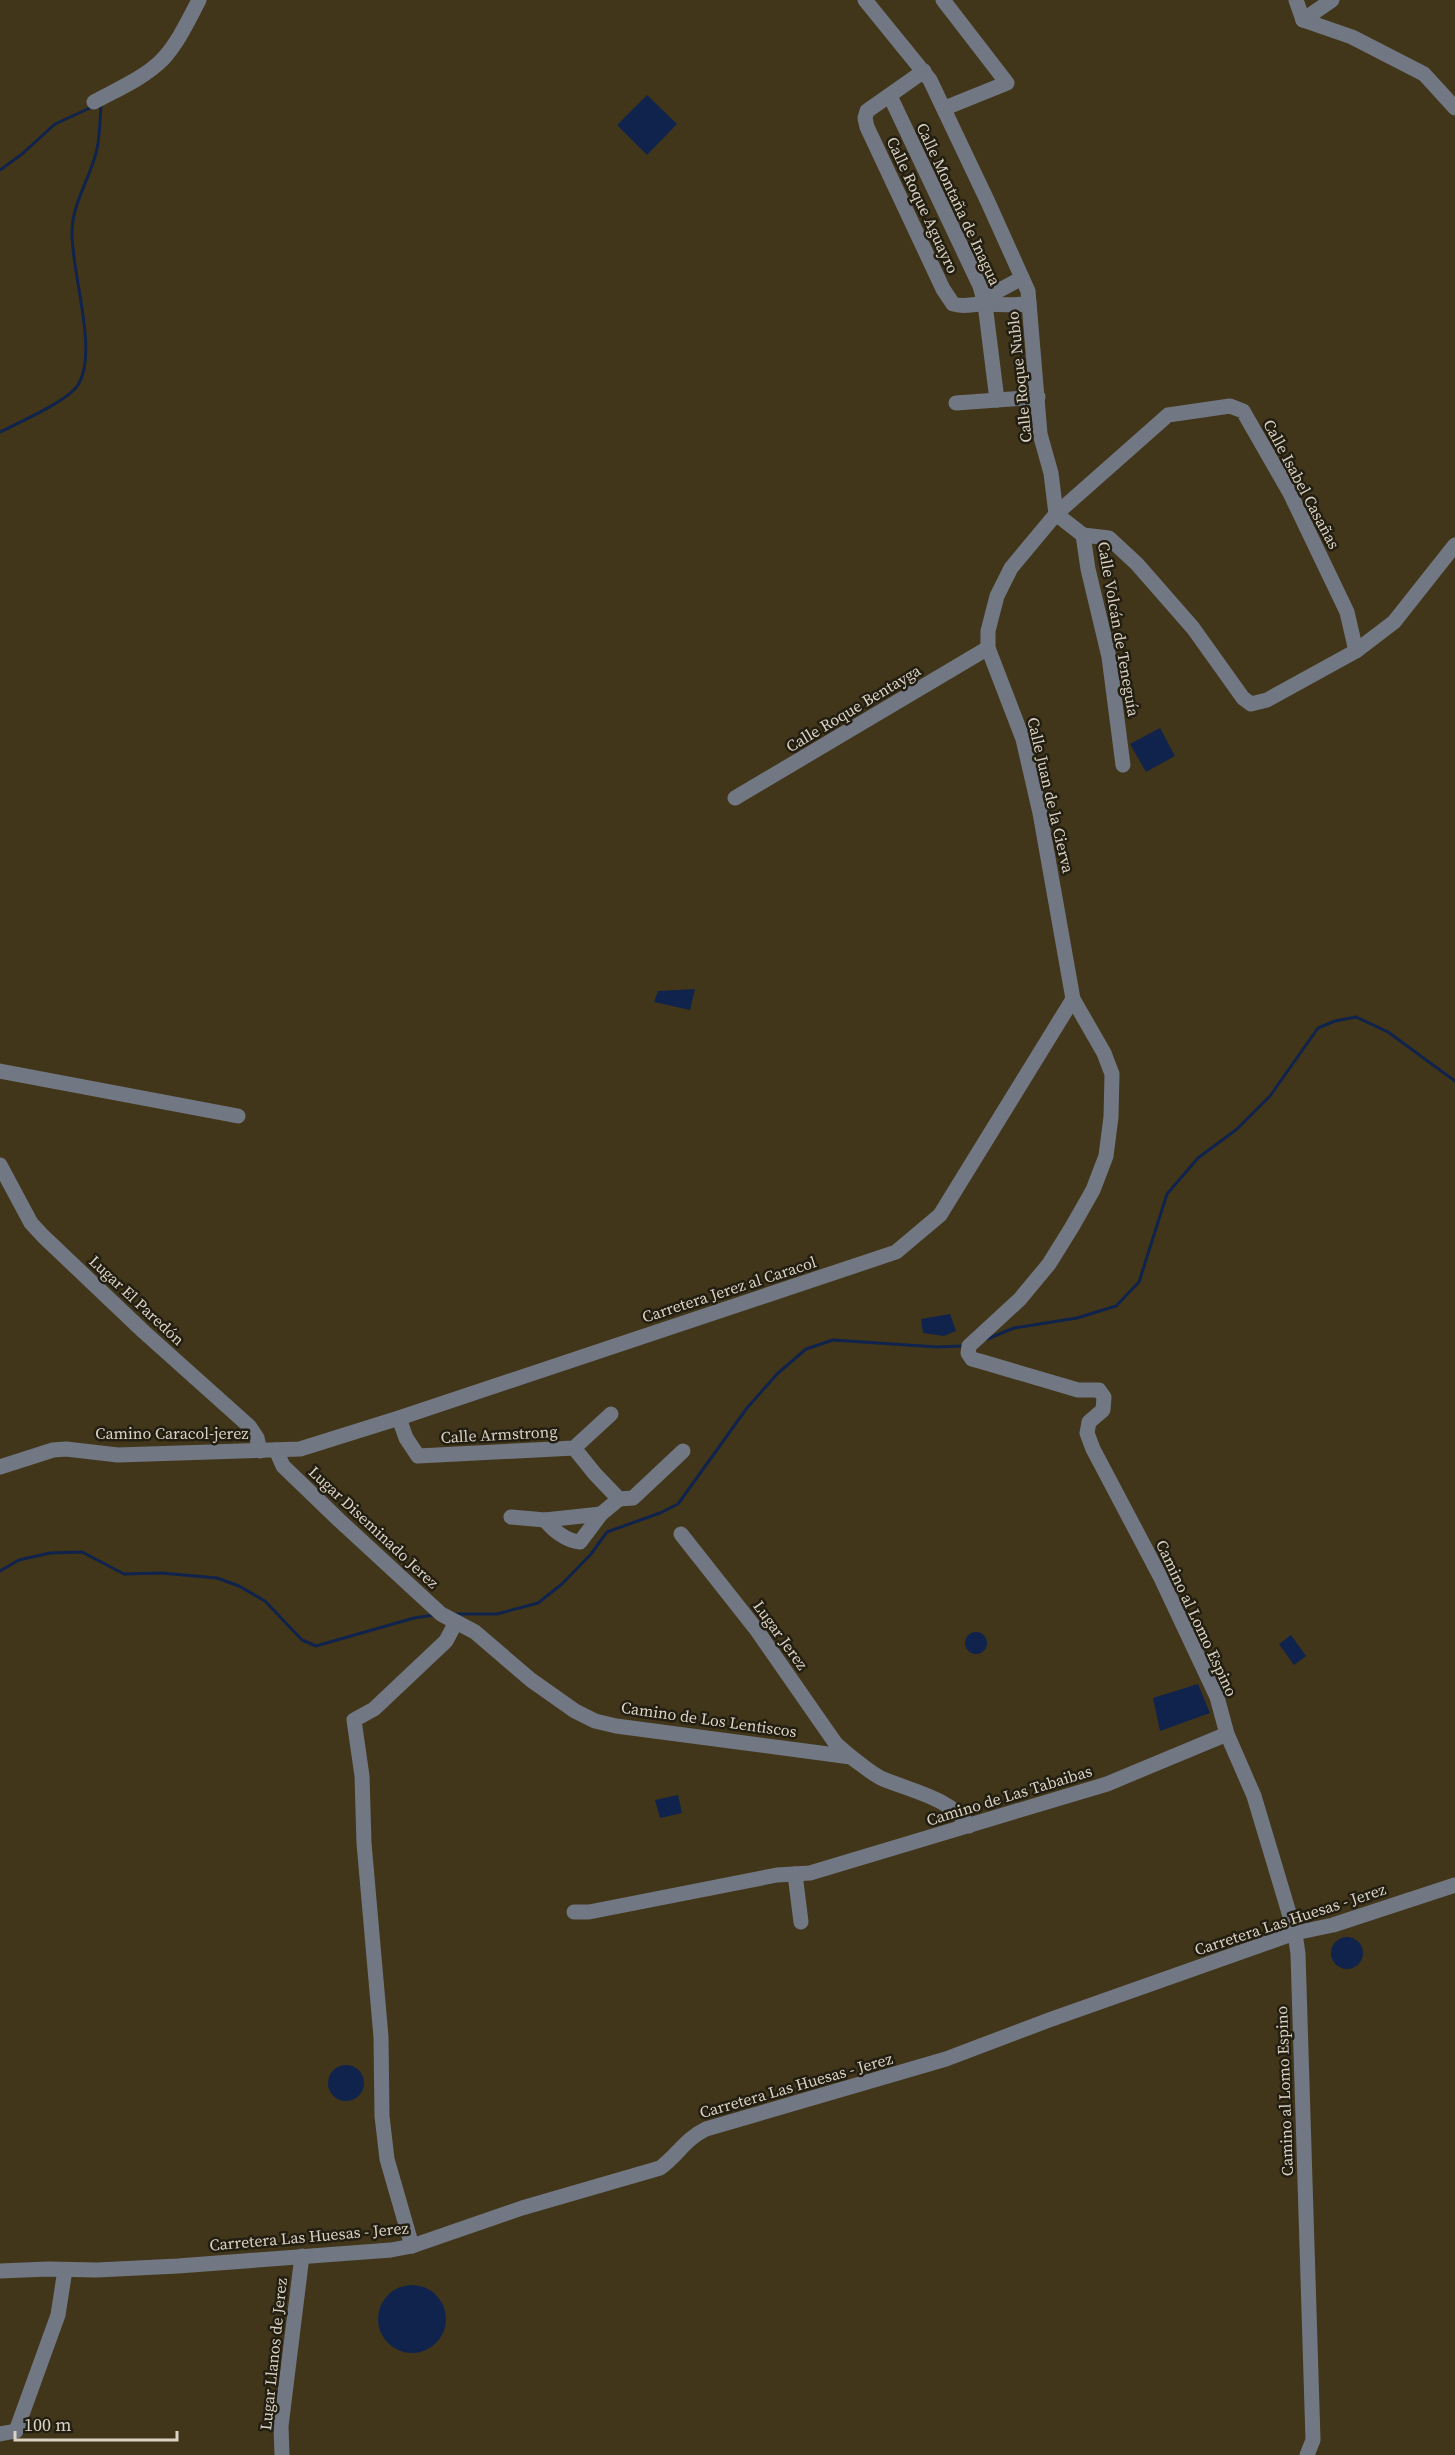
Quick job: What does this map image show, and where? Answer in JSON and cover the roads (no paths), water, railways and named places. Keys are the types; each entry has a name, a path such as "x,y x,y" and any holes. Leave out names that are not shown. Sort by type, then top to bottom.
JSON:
{"street":[{"path":"94,102 132,81 161,60 183,31 199,0"},
{"name":"Calle Roque Nublo","path":"865,0 924,71 945,108 1028,291 1040,434 1051,473 1056,514"},
{"path":"943,0 1007,83 945,108"},
{"path":"1296,0 1303,20"},
{"path":"1303,20 1332,0"},
{"path":"1303,20 1352,37 1424,74 1455,108"},
{"name":"Calle Roque Aguayro","path":"924,71 867,111 865,118 867,127 948,298 953,304 962,307 985,304 996,306 1029,304"},
{"name":"Calle Montaña de Inagua","path":"890,96 980,286 985,304 997,400"},
{"path":"985,304 994,293 1022,278"},
{"path":"956,403 1038,397"},
{"name":"Calle Isabel Casañas","path":"1056,514 1168,415 1230,406 1243,411 1290,493 1347,612 1356,651"},
{"path":"1056,514 1083,535 1109,538 1137,564 1193,628 1243,698 1251,704 1267,700 1356,651 1394,622 1455,545"},
{"name":"Calle Juan de la Cierva","path":"1056,514 1011,568 997,596 988,631 988,648 1023,739 1040,813 1074,999"},
{"name":"Calle Volcán de Teneguía","path":"1083,535 1088,568 1109,657 1123,765"},
{"name":"Calle Roque Bentayga","path":"735,798 988,648"},
{"name":"Carretera Jerez al Caracol","path":"276,1450 300,1449 399,1418 896,1252 940,1215 1074,999"},
{"name":"Camino al Lomo Espino","path":"1074,999 1104,1053 1112,1074 1111,1117 1106,1156 1093,1190 1049,1264 1020,1299 969,1346 968,1353 972,1359 1078,1390 1099,1390 1104,1397 1103,1410 1089,1422 1087,1433 1093,1449 1161,1578 1217,1697 1227,1734 1254,1796 1295,1933 1313,2440 1307,2455"},
{"path":"0,1071 238,1116"},
{"name":"Lugar El Paredón","path":"0,1165 31,1222 43,1236 144,1332 249,1426 257,1438 260,1451"},
{"name":"Calle Armstrong","path":"399,1418 406,1438 418,1456 574,1448 610,1414"},
{"path":"574,1448 619,1499"},
{"name":"Camino Caracol-jerez","path":"0,1467 59,1449 118,1455 276,1450"},
{"name":"Lugar Diseminado Jerez","path":"276,1450 283,1466 339,1520 441,1614 456,1622"},
{"path":"545,1520 552,1528 573,1542 580,1542 602,1514 619,1499 633,1498 682,1451"},
{"path":"512,1517 545,1520 602,1514"},
{"name":"Lugar Jerez","path":"681,1534 756,1629 836,1744 851,1757"},
{"path":"412,2246 387,2159 382,2116 381,2037 364,1843 362,1776 354,1720 374,1709 446,1641 456,1622"},
{"name":"Camino de Los Lentiscos","path":"456,1622 475,1632 531,1680 575,1712 595,1721 616,1726 851,1757 880,1778 906,1786 944,1804 961,1815 969,1826"},
{"name":"Camino de Las Tabaibas","path":"574,1912 589,1912 777,1875 810,1872 1107,1784 1227,1734"},
{"path":"795,1874 801,1922"},
{"name":"Carretera Las Huesas - Jerez","path":"0,2271 178,2266 412,2246 522,2208 660,2168 675,2157 688,2139 706,2129 946,2059 1295,1933 1333,1925 1455,1885"},
{"name":"Lugar Llanos de Jerez","path":"282,2455 281,2426 302,2256"},
{"path":"0,2434 16,2432 58,2315 65,2270"}],"water":[{"path":"647,95 677,124 647,155 617,125"},
{"path":"1160,728 1175,756 1146,772 1130,744"},
{"path":"695,989 690,1010 654,1002 658,991"},
{"path":"950,1314 956,1331 944,1336 923,1333 921,1319"},
{"path":"976,1632 984,1635 987,1643 984,1651 976,1654 968,1651 965,1643 968,1635"},
{"path":"1291,1635 1306,1656 1294,1665 1279,1644"},
{"path":"1198,1684 1210,1713 1160,1731 1153,1698"},
{"path":"678,1795 682,1813 660,1818 655,1800"},
{"path":"1347,1937 1358,1942 1363,1953 1358,1964 1347,1969 1336,1964 1331,1953 1336,1942"},
{"path":"346,2065 359,2070 364,2083 359,2096 346,2101 333,2096 328,2083 333,2070"},
{"path":"419,2285 431,2291 440,2300 446,2312 444,2332 436,2343 419,2353 405,2353 388,2343 380,2332 378,2312 388,2295 399,2287"}],"waterway":[{"path":"0,432 64,398 78,385 84,371 85,333 72,232 78,200 97,149 101,104"},
{"path":"0,170 22,154 55,124 92,107"},
{"path":"987,1339 1014,1328 1077,1318 1116,1306 1139,1282 1167,1194 1198,1158 1237,1129 1270,1096 1318,1028 1335,1021 1356,1017 1388,1032 1455,1081"},
{"path":"456,1614 497,1614 538,1603 562,1584 591,1554 607,1532 678,1504 747,1408 777,1374 806,1349 833,1340 937,1347 963,1346"},
{"path":"0,1571 19,1560 50,1553 82,1552 124,1574 161,1573 217,1578 239,1586 265,1601 302,1640 316,1646 414,1618 435,1615"}]}
